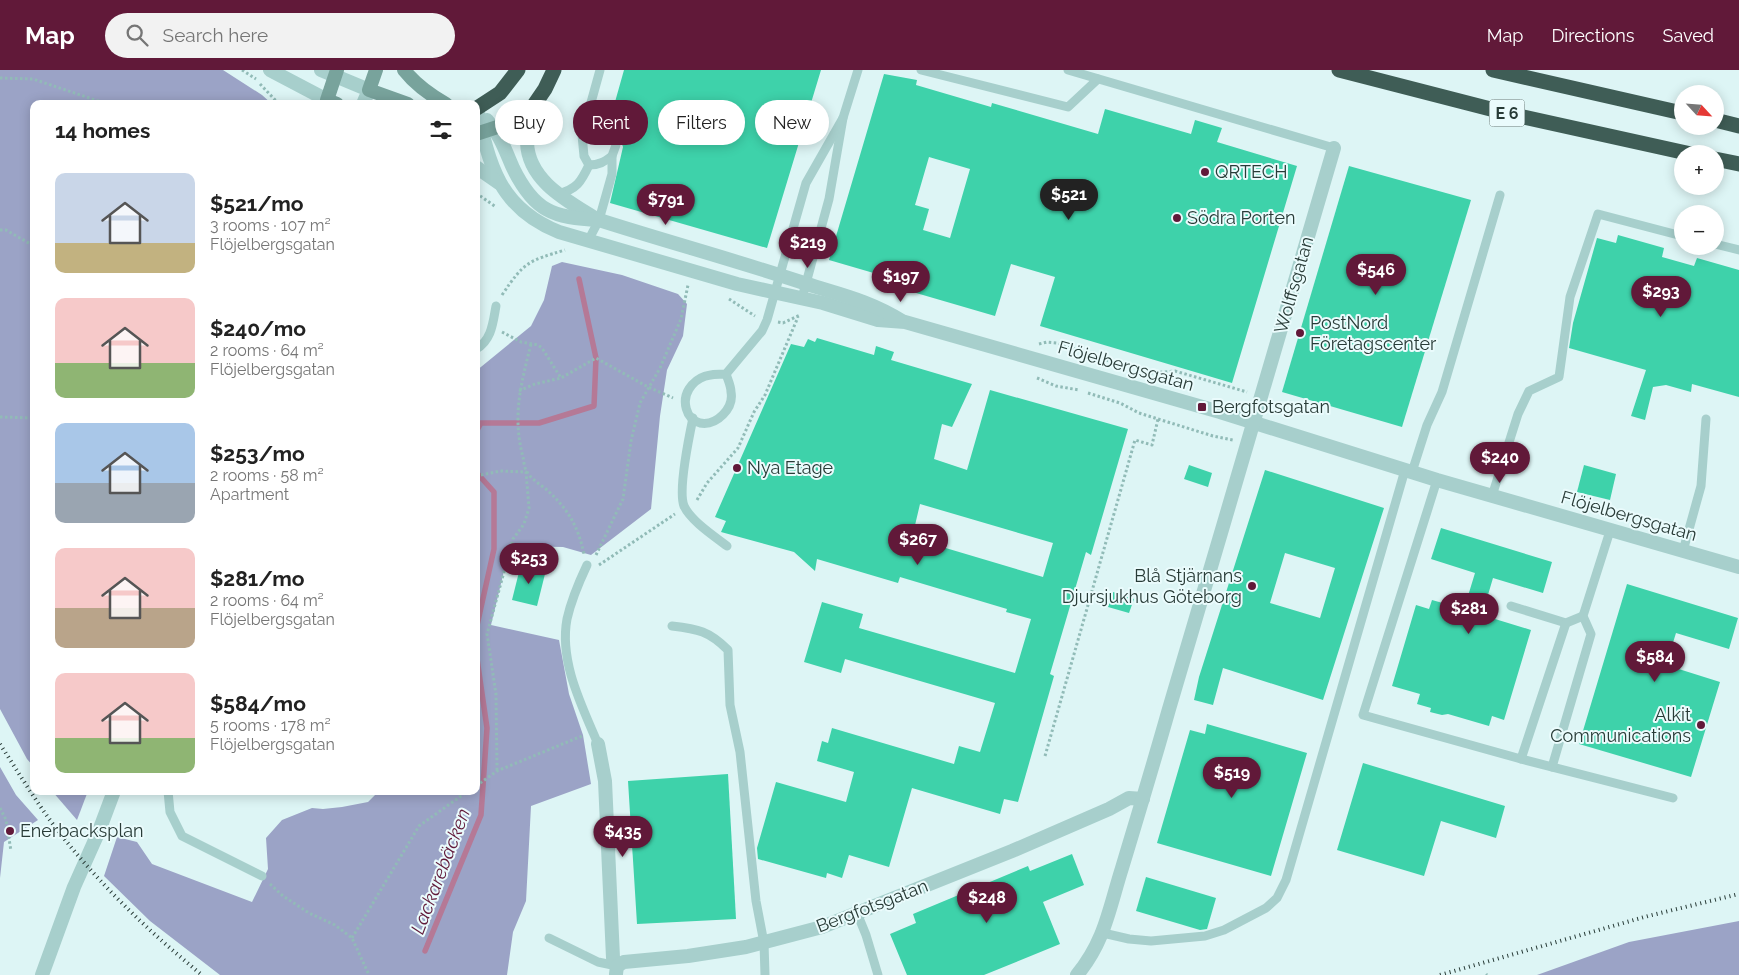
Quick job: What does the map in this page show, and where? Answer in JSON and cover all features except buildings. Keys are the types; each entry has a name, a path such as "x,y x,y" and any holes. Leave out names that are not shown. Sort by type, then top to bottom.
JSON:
{"highway":[{"path":"480,107 500,93 518,70"},
{"path":"537,100 554,70"},
{"name":"E 6","path":"1339,70 1510,114 1674,150"},
{"name":"E 6","path":"1493,70 1674,111"},
{"path":"1724,122 1739,126"},
{"path":"1724,161 1739,164"}],"main road":[{"path":"376,70 368,90 397,100"},
{"path":"404,70 410,78 440,100"},
{"path":"330,100 336,73"}],"street":[{"path":"270,70 326,100"},
{"path":"321,70 336,73 368,90 364,100"},
{"name":"Flöjelbergsgatan","path":"480,119 489,160 500,183 514,204 528,216 546,227 737,284 823,303 878,320 905,322 1255,423 1437,480 1610,531 1739,567"},
{"name":"Flöjelbergsgatan","path":"484,132 504,144 525,190 540,206 557,215 575,219 599,220 806,283 882,308 905,322"},
{"name":"Flöjelbergsgatan","path":"527,145 530,158 546,184 558,194 599,220"},
{"name":"Wolffsgatan","path":"1255,423 1334,148"},
{"name":"Flöjelbergsgatan","path":"480,170 500,183"},
{"path":"1077,975 1096,949 1103,933 1255,423"},
{"path":"595,738 604,782 613,958 616,971"},
{"path":"42,975 74,887 112,795"},
{"name":"Bergfotsgatan","path":"616,971 624,962 688,956 746,947 822,927 1110,809 1129,798 1143,799"}],"lane":[{"path":"589,165 584,156 582,136 600,70"},
{"path":"802,298 829,199 843,118 858,70"},
{"path":"921,70 1068,107 1098,79"},
{"path":"1068,70 1334,148"},
{"path":"726,374 732,392 728,410 710,423 700,423 692,418 684,404 687,391 693,382 701,376 726,374 762,331 770,313 806,183 843,118"},
{"path":"588,241 599,220 612,174 612,156 616,145"},
{"path":"589,165 602,163 612,156"},
{"path":"816,164 825,164 834,172"},
{"path":"558,194 570,191 576,186 589,165"},
{"path":"1103,933 1129,939 1151,941 1205,936 1224,930 1266,908 1277,898 1286,880 1409,471 1442,392 1500,195"},
{"path":"1492,496 1518,414 1529,391 1559,377 1570,297 1598,214 1674,234"},
{"path":"1724,246 1739,250"},
{"path":"480,345 488,338 493,327 496,306"},
{"path":"692,418 682,498 685,508 691,516 710,534 727,546"},
{"path":"1683,551 1702,486 1706,419"},
{"path":"1437,480 1363,714 1521,759 1673,798"},
{"path":"1552,767 1591,634 1583,616 1610,531"},
{"path":"586,565 567,621 567,650 574,685 595,738"},
{"path":"1511,606 1566,623 1583,616"},
{"path":"1521,759 1566,623"},
{"path":"672,626 694,629 715,637 728,650 730,705 740,752 756,901 764,943 765,975"},
{"path":"168,795 170,812 182,836 262,876"},
{"path":"857,913 878,975"},
{"path":"549,938 616,971"}],"path":[{"path":"242,70 256,79 275,100"},
{"path":"0,78 33,79 95,100"},
{"path":"0,230 6,230 30,244"},
{"path":"496,306 513,278 531,261 571,249"},
{"path":"586,565 596,555 623,499 640,403 660,368 682,319 688,284"},
{"path":"586,565 597,566 697,500 707,483 738,448 754,412 765,395 799,315"},
{"path":"493,327 521,342 538,344 561,378"},
{"path":"1034,345 1047,342 1057,343 1135,370 1152,373 1175,371 1262,397"},
{"path":"497,771 496,694 487,634 513,539 524,524 529,508 526,472 517,429 517,419 519,392 531,344"},
{"path":"519,392 535,384 561,378 596,358 648,388 684,404"},
{"path":"0,417 30,418"},
{"path":"1045,756 1135,440 1152,445 1158,419"},
{"path":"480,475 500,471 526,472 562,503 571,516 577,529 586,565"},
{"path":"480,783 497,771 595,738"},
{"path":"352,938 419,826 462,795"},
{"path":"0,808 6,820 11,851"},
{"path":"262,876 283,896 309,913 335,925 352,938 369,975"}],"shaded area":[{"path":"0,70 223,70 268,100 30,100 30,762 0,709"},
{"path":"562,262 622,275 678,294 687,304 683,336 667,370 660,416 651,509 591,555 563,547 510,546 491,625 559,640 569,694 583,735 591,784 531,806 526,901 513,932 507,975 220,975 150,921 104,876 117,837 137,842 152,864 252,902 268,869 266,838 282,820 312,808 342,807 368,802 375,795 480,795 480,368 531,326 544,300 552,266"},
{"name":"Enerbacksplan","path":"0,767 16,795 38,820 4,842 0,878"},
{"path":"55,795 86,795 77,820"},
{"path":"1739,921 1739,975 1537,975 1629,942"}],"waterway":[{"name":"Lackarebäcken","path":"480,425 481,423 539,423 594,406 596,358 579,279"},
{"name":"Lackarebäcken","path":"480,476 494,492 494,549 480,612"},
{"name":"Lackarebäcken","path":"425,951 481,815 487,728 480,680"}],"railway":[{"path":"0,744 30,790"},
{"path":"33,795 71,848 106,887 143,924 202,975"},
{"path":"1440,975 1648,916 1739,894"}],"place":[{"name":"QRTECH","path":"1205,172"},
{"name":"Södra Porten","path":"1177,218"},
{"name":"PostNord Företagscenter","path":"1300,333"},
{"name":"Bergfotsgatan","path":"1202,407"},
{"name":"Nya Etage","path":"737,468"},
{"name":"Blå Stjärnans Djursjukhus Göteborg","path":"1252,586"},
{"name":"Alkit Communications","path":"1701,725"},
{"name":"Enerbacksplan","path":"10,831"}]}
